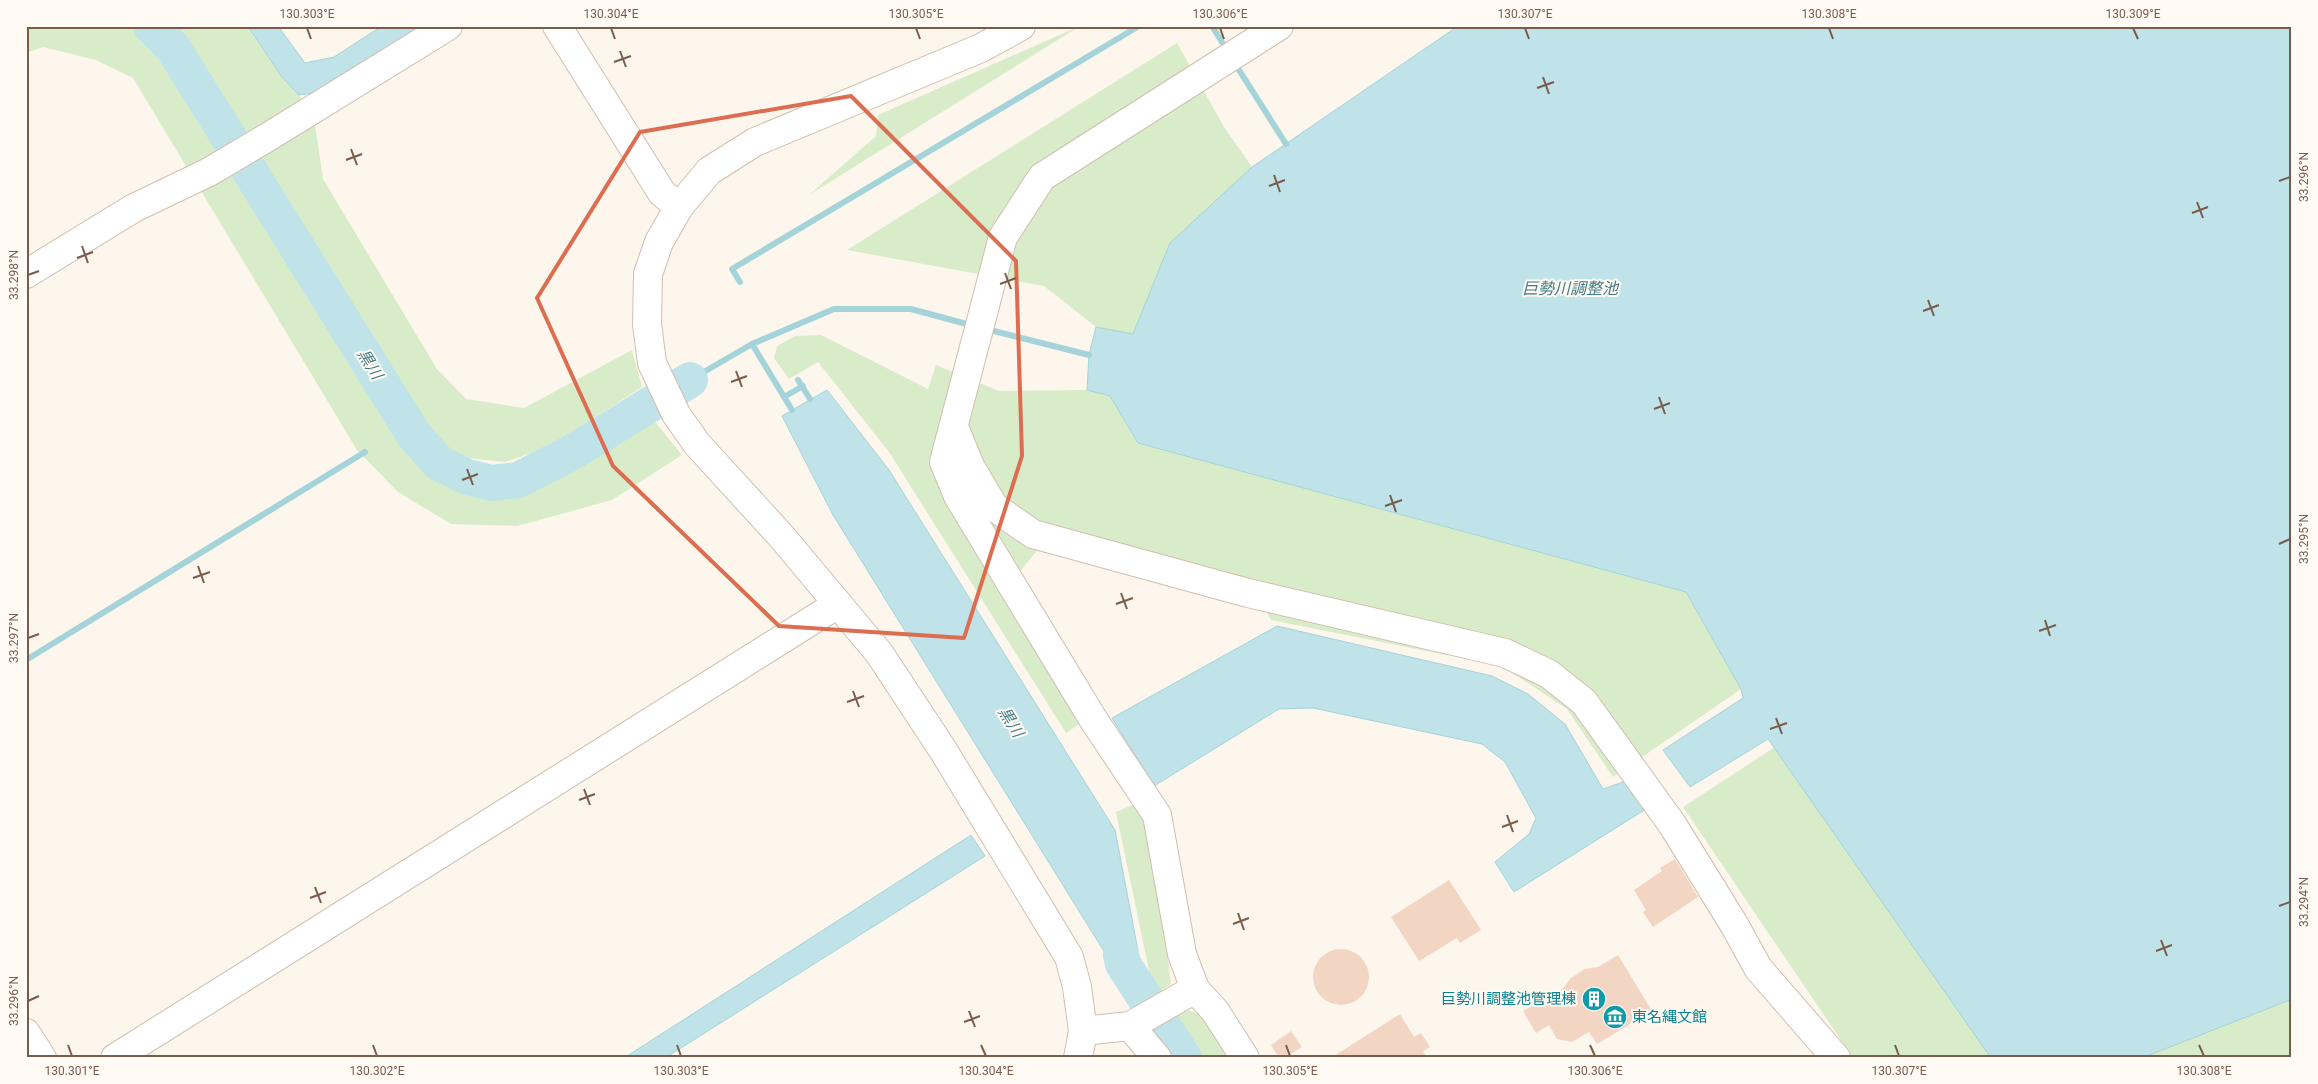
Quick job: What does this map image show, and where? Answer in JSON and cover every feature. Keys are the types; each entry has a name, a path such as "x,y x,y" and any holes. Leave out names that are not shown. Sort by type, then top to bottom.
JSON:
{"street":[{"path":"26,274 134,208 209,172 448,26"},
{"path":"557,26 662,193 679,207"},
{"path":"1021,26 981,48 755,142 709,171 679,207 659,242 648,274 647,324 652,363 676,414 697,444 782,537 879,654 943,750 1068,957 1078,988 1083,1031 1078,1058"},
{"path":"1245,1058 1215,1011 1195,989 1182,954 1157,815 1093,718 958,496 944,462 967,381 1003,237 1042,177 1279,26"},
{"path":"954,427 970,466 994,507 1033,534 1248,593 1505,653 1549,674 1584,702 1672,824 1735,926 1758,968 1836,1058"},
{"path":"115,1058 838,604"},
{"path":"1083,1031 1130,1026 1195,989"},
{"path":"1130,1026 1157,1058"},
{"path":"26,1033 42,1058"}],"highlighted area":[{"path":"851,96 1016,261 1022,456 964,638 779,626 613,466 537,298 640,132"}],"green space":[{"path":"26,26 128,26 162,51 405,450 463,487 509,489 551,476 652,418 682,455 612,500 517,526 451,524 398,492 357,450 133,78 96,60 43,47 26,53"},
{"path":"167,26 248,26 281,76 299,95 314,118 323,179 437,369 466,399 524,408 632,350 642,387 547,448 505,462 459,457 417,422 179,36"},
{"path":"1080,26 809,195 876,136 878,115"},
{"path":"1177,43 1224,127 1252,167 1312,216 1686,592 1741,689 1613,777 1567,709 1502,666 1271,620 1262,604 1040,547 1007,587 1087,719 1066,733 889,452 818,362 789,379 774,358 777,346 795,336 821,335 928,389 936,365 999,391 1087,390 1110,396 1133,335 1096,327 1044,286 847,250"},
{"path":"2292,692 2292,1058 1853,1058 1683,807 1775,747 1866,878"},
{"path":"1135,804 1152,828 1171,984 1161,991 1150,975 1116,812"},
{"path":"1187,1010 1215,1019 1239,1058 1201,1058 1174,1016"}],"water":[{"path":"248,26 278,26 305,63 334,57 382,26 422,26 321,92 299,95 281,76"},
{"name":"巨勢川調整池","path":"1458,26 2292,26 2292,999 2142,1058 1991,1058 1768,739 1690,787 1663,750 1743,698 1741,689 1686,592 1138,443 1110,396 1087,390 1089,355 1096,327 1133,334 1170,243 1252,167"},
{"path":"827,390 889,470 1115,830 1143,977 1152,992 1138,1006 833,515 782,416"},
{"path":"1277,626 1492,676 1528,694 1565,724 1603,789 1626,781 1646,809 1514,892 1495,862 1529,834 1536,818 1505,762 1482,744 1313,708 1279,709 1154,786 1112,718"},
{"path":"971,835 985,856 665,1058 624,1058"}],"building":[{"path":"1675,859 1698,897 1653,927 1643,912 1646,910 1634,890 1662,871 1660,868"},
{"path":"1449,880 1481,930 1460,943 1457,938 1419,961 1391,917"},
{"path":"1336,949 1346,949 1361,957 1367,966 1369,977 1367,988 1361,997 1346,1005 1336,1005 1325,1000 1318,993 1313,982 1313,972 1318,961 1325,954"},
{"name":"巨勢川調整池管理棟","path":"1618,955 1652,1011 1597,1044 1589,1032 1572,1042 1557,1039 1549,1025 1536,1033 1523,1011 1563,988 1571,978 1585,969 1598,967"},
{"path":"1400,1014 1414,1037 1421,1033 1430,1047 1423,1051 1427,1058 1331,1058"},
{"path":"1291,1031 1302,1047 1285,1058 1279,1058 1271,1045"}],"waterway":[{"name":"黒川","path":"151,26 173,48 414,435 439,463 467,477 492,483 518,480 571,453 690,380"},
{"path":"740,282 732,269 1139,26"},
{"path":"1212,26 1222,42"},
{"path":"1239,70 1286,144"},
{"path":"752,344 834,309 911,309 974,326"},
{"path":"986,329 1089,355"},
{"path":"690,380 752,344 792,410"},
{"path":"798,380 810,399"},
{"path":"784,397 803,386"},
{"path":"26,660 365,452"},
{"name":"黒川","path":"1121,955 1123,964 1184,1058"}],"place":[{"name":"巨勢川調整池管理棟","path":"1594,999"},
{"name":"東名縄文館","path":"1615,1017"}]}
